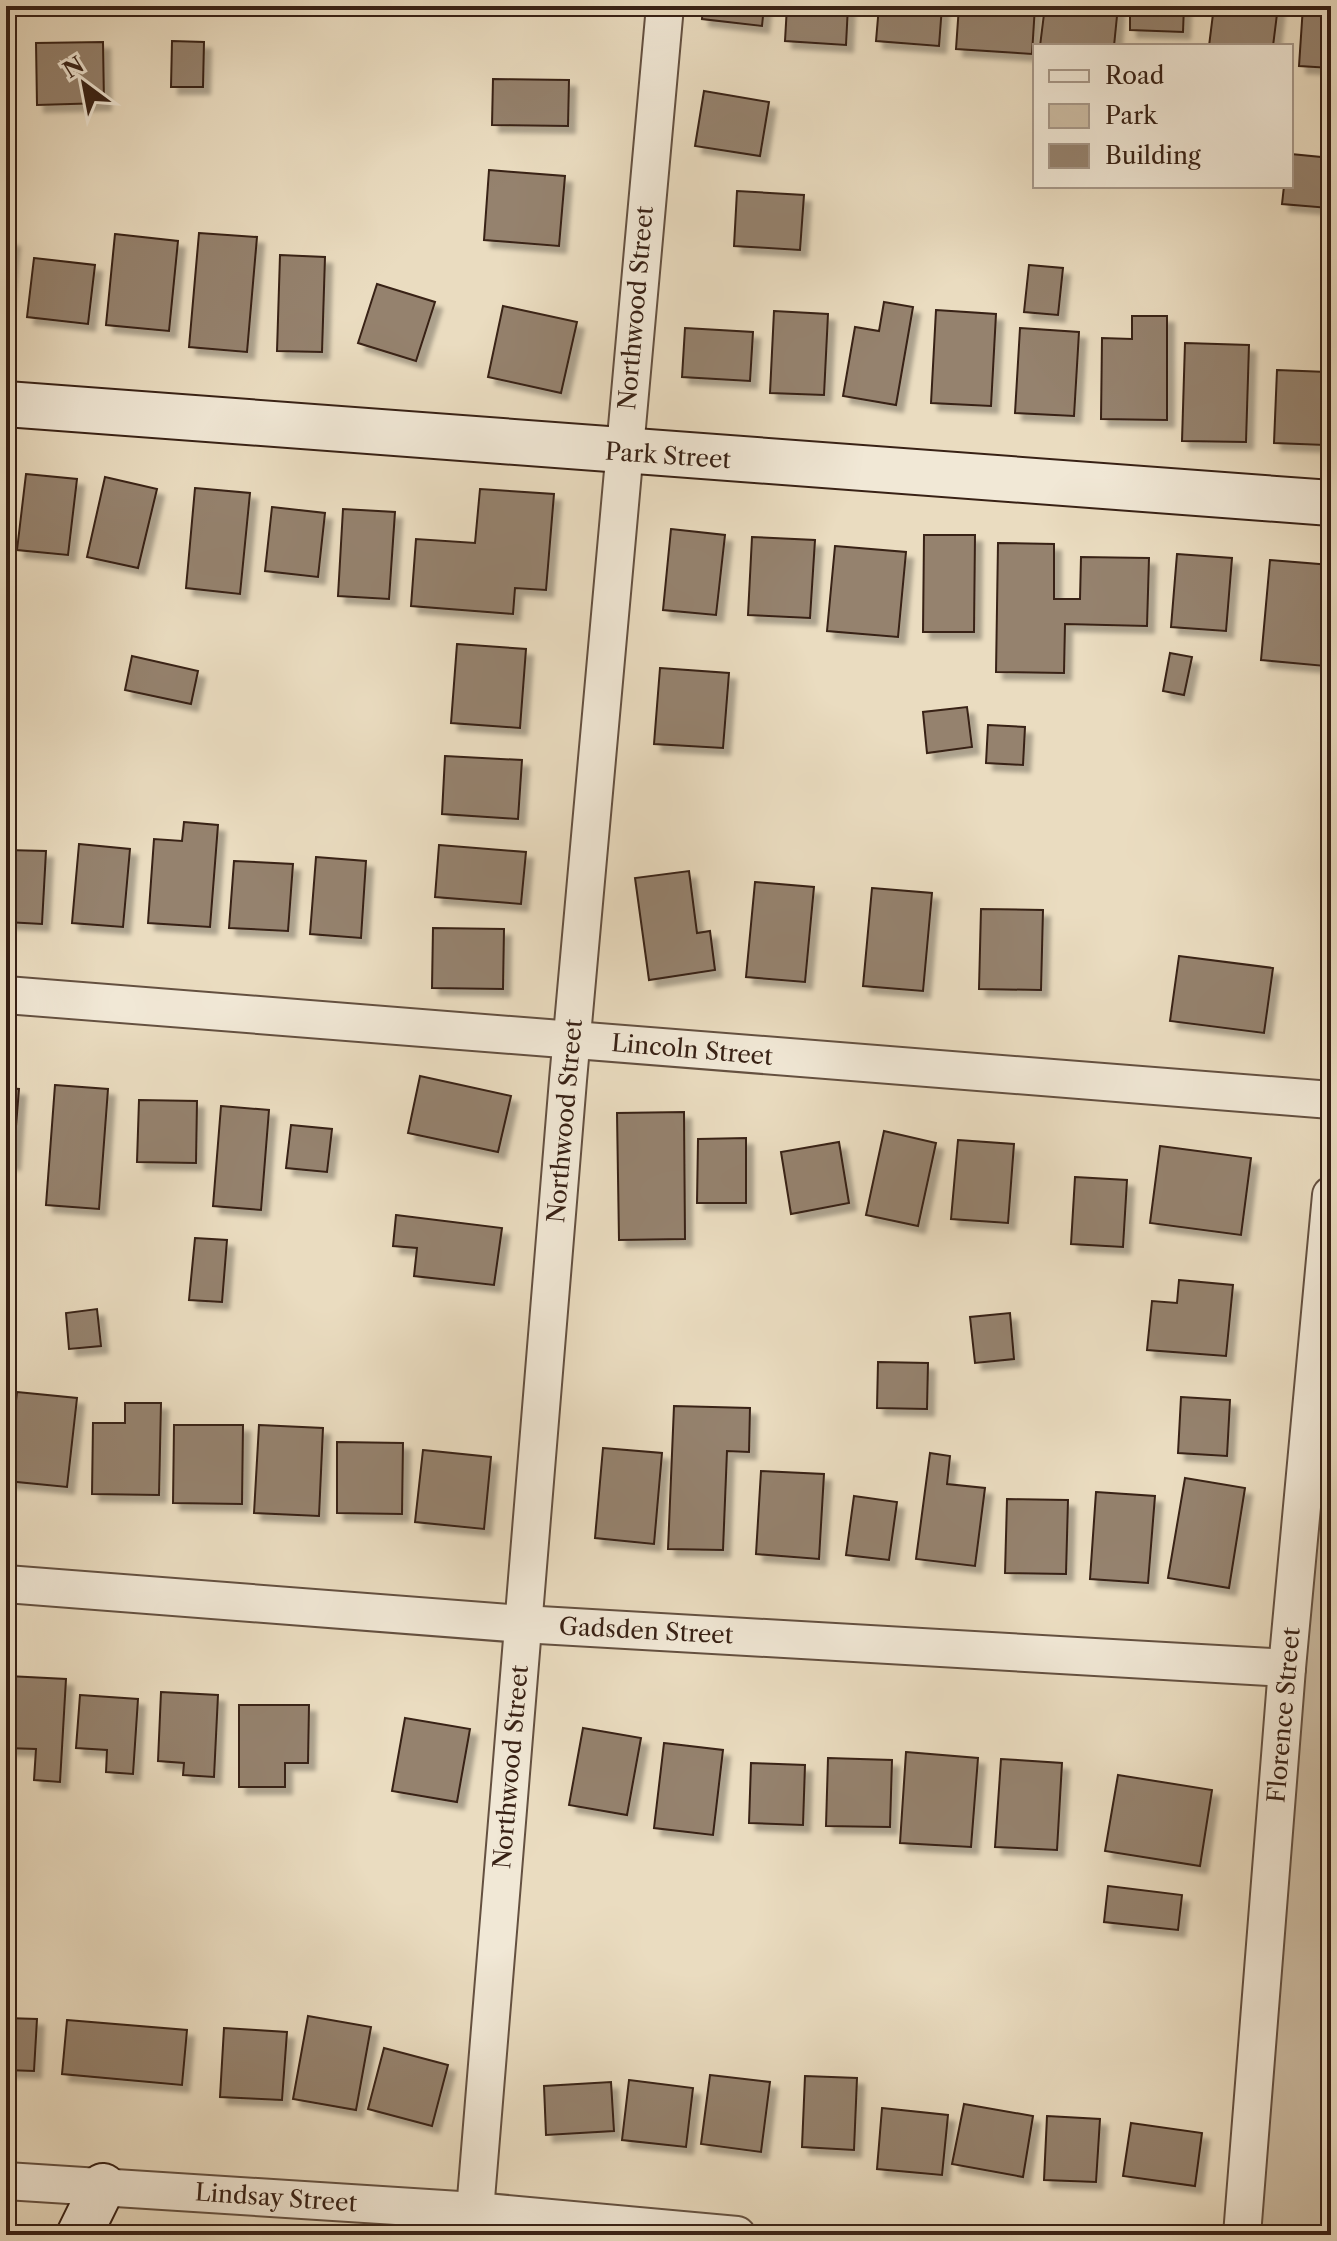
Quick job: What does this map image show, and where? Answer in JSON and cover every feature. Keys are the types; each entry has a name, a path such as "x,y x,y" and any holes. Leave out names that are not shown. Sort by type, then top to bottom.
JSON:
{"street":[{"name":"Northwood Street","path":"470,2223 623,453 665,6"},
{"name":"Park Street","path":"6,404 623,453 1331,503"},
{"name":"Lincoln Street","path":"6,995 1331,1100"},
{"name":"Florence Street","path":"1242,2235 1287,1668 1331,1195"},
{"name":"Gadsden Street","path":"6,1584 522,1624 1287,1668"},
{"name":"Lindsay Street","path":"6,2181 103,2186 470,2223 737,2235"},
{"path":"79,2235 103,2186"}],"green space":[{"path":"1331,1195 1331,2235 1242,2235"}],"building":[{"path":"703,6 764,6 762,26 702,19"},
{"path":"787,6 848,6 846,45 785,41"},
{"path":"879,6 942,6 939,46 876,41"},
{"path":"959,6 1035,6 1032,54 956,49"},
{"path":"1045,6 1118,6 1114,44 1040,44"},
{"path":"1130,6 1184,6 1183,32 1130,30"},
{"path":"1214,6 1278,6 1273,44 1209,44"},
{"path":"1303,6 1331,6 1331,68 1299,66"},
{"path":"172,41 204,42 203,87 171,87"},
{"path":"103,42 104,103 37,105 36,43"},
{"path":"493,79 569,80 568,126 492,125"},
{"path":"704,91 769,102 760,156 695,146"},
{"path":"1293,154 1331,158 1329,208 1282,204 1284,188 1293,188"},
{"path":"489,170 565,176 559,246 484,240"},
{"path":"737,191 804,195 800,250 734,246"},
{"path":"199,233 257,237 247,352 189,347"},
{"path":"115,234 178,241 169,331 106,325"},
{"path":"6,239 13,240 6,303"},
{"path":"280,255 325,257 322,352 277,351"},
{"path":"34,258 95,265 88,324 27,317"},
{"path":"1029,265 1063,268 1058,315 1024,312"},
{"path":"377,284 435,302 416,361 358,343"},
{"path":"884,302 913,307 896,405 843,396 855,327 879,331"},
{"path":"503,306 577,322 561,393 488,377"},
{"path":"936,310 996,314 991,406 931,403"},
{"path":"774,311 828,314 824,395 770,393"},
{"path":"1132,316 1167,316 1167,420 1101,419 1102,338 1132,339"},
{"path":"685,328 753,332 750,381 682,377"},
{"path":"1020,328 1079,332 1074,416 1015,413"},
{"path":"1185,343 1249,345 1246,442 1182,441"},
{"path":"1277,370 1327,372 1325,445 1274,443"},
{"path":"26,474 77,479 68,555 17,550"},
{"path":"105,477 157,489 138,568 87,557"},
{"path":"195,488 250,493 240,594 186,588"},
{"path":"480,489 554,494 546,590 515,588 513,614 411,606 416,539 475,543"},
{"path":"272,507 325,513 318,577 265,571"},
{"path":"343,509 395,512 389,599 338,596"},
{"path":"671,529 725,535 716,615 663,610"},
{"path":"924,535 975,535 974,632 923,632"},
{"path":"752,537 815,540 810,618 748,615"},
{"path":"998,543 1054,544 1054,599 1080,599 1081,557 1149,558 1147,626 1065,624 1064,673 996,672"},
{"path":"835,546 906,552 898,637 827,631"},
{"path":"1177,554 1232,558 1226,631 1171,627"},
{"path":"1270,560 1331,565 1325,666 1261,660"},
{"path":"457,644 526,649 520,728 451,723"},
{"path":"1170,653 1192,657 1184,695 1163,691"},
{"path":"132,656 198,671 191,704 125,690"},
{"path":"660,668 729,673 723,748 654,744"},
{"path":"967,707 972,747 927,753 923,712"},
{"path":"988,725 1025,727 1023,765 986,763"},
{"path":"445,756 522,760 518,819 442,814"},
{"path":"184,822 218,825 210,927 148,923 154,839 182,841"},
{"path":"79,844 130,849 123,927 72,923"},
{"path":"439,845 526,852 521,904 435,897"},
{"path":"6,850 46,851 42,924 6,922"},
{"path":"316,857 366,861 361,938 310,934"},
{"path":"234,861 293,864 288,931 229,928"},
{"path":"689,871 697,933 710,931 715,970 649,980 635,878"},
{"path":"755,882 814,887 805,982 746,977"},
{"path":"872,888 932,893 923,991 863,986"},
{"path":"981,909 1043,910 1041,990 979,989"},
{"path":"433,928 504,929 503,989 432,988"},
{"path":"1179,956 1273,968 1264,1033 1170,1021"},
{"path":"420,1076 511,1096 498,1152 408,1133"},
{"path":"55,1085 108,1089 99,1209 46,1205"},
{"path":"6,1088 19,1089 13,1163 6,1162"},
{"path":"139,1100 197,1101 196,1163 137,1162"},
{"path":"221,1106 269,1110 261,1210 213,1206"},
{"path":"684,1112 685,1239 619,1240 617,1113"},
{"path":"291,1125 332,1129 327,1172 286,1168"},
{"path":"884,1131 936,1143 918,1226 866,1215"},
{"path":"746,1138 746,1203 697,1203 698,1139"},
{"path":"958,1140 1014,1144 1008,1223 951,1219"},
{"path":"839,1142 849,1203 791,1214 781,1152"},
{"path":"1160,1146 1251,1158 1241,1235 1150,1223"},
{"path":"1075,1177 1127,1180 1123,1247 1071,1244"},
{"path":"396,1215 502,1228 494,1285 414,1276 417,1248 393,1246"},
{"path":"195,1238 227,1240 222,1302 189,1300"},
{"path":"1179,1280 1233,1285 1226,1356 1147,1350 1152,1301 1177,1303"},
{"path":"97,1309 101,1346 69,1349 66,1313"},
{"path":"1010,1313 1014,1359 975,1363 970,1317"},
{"path":"878,1362 928,1363 927,1409 877,1408"},
{"path":"17,1392 77,1398 67,1487 7,1481"},
{"path":"1181,1397 1230,1400 1227,1456 1178,1453"},
{"path":"125,1403 161,1403 159,1495 92,1494 93,1423 125,1423"},
{"path":"674,1406 750,1408 749,1452 727,1451 723,1550 668,1549"},
{"path":"174,1425 243,1425 242,1504 173,1503"},
{"path":"259,1425 323,1428 319,1516 254,1513"},
{"path":"337,1442 403,1443 402,1514 337,1513"},
{"path":"603,1448 662,1453 654,1544 595,1538"},
{"path":"423,1450 491,1457 484,1529 415,1522"},
{"path":"930,1453 950,1456 947,1484 985,1488 975,1566 916,1559"},
{"path":"761,1471 824,1474 819,1559 756,1554"},
{"path":"1185,1478 1245,1488 1229,1588 1168,1578"},
{"path":"1096,1492 1155,1496 1148,1583 1090,1579"},
{"path":"854,1496 897,1502 889,1560 846,1555"},
{"path":"1007,1499 1068,1500 1066,1574 1005,1573"},
{"path":"8,1676 66,1679 60,1782 34,1780 36,1749 6,1748"},
{"path":"161,1692 218,1695 214,1777 183,1775 184,1763 158,1761"},
{"path":"80,1695 138,1699 133,1774 106,1772 107,1750 76,1748"},
{"path":"239,1705 309,1705 308,1763 285,1763 285,1787 239,1787"},
{"path":"405,1718 470,1729 457,1802 392,1791"},
{"path":"583,1728 641,1738 627,1815 569,1805"},
{"path":"664,1743 723,1750 713,1835 654,1828"},
{"path":"906,1752 978,1758 971,1847 900,1843"},
{"path":"828,1758 892,1760 890,1827 826,1826"},
{"path":"1001,1759 1062,1763 1057,1850 995,1847"},
{"path":"751,1763 805,1765 803,1825 749,1823"},
{"path":"1118,1775 1212,1790 1200,1866 1105,1851"},
{"path":"1108,1886 1182,1895 1178,1930 1104,1922"},
{"path":"308,2016 371,2027 356,2110 293,2099"},
{"path":"6,2018 37,2019 34,2071 6,2070"},
{"path":"67,2020 187,2030 182,2085 62,2074"},
{"path":"224,2028 287,2032 282,2100 220,2097"},
{"path":"384,2048 448,2065 432,2126 368,2109"},
{"path":"710,2075 770,2082 761,2152 701,2144"},
{"path":"805,2076 857,2078 854,2150 802,2147"},
{"path":"629,2080 693,2088 686,2147 622,2140"},
{"path":"611,2082 614,2131 546,2135 544,2086"},
{"path":"964,2104 1033,2116 1023,2177 952,2164"},
{"path":"882,2108 948,2115 942,2175 877,2169"},
{"path":"1047,2116 1100,2119 1096,2182 1044,2180"},
{"path":"1131,2123 1202,2133 1195,2186 1123,2176"}]}
